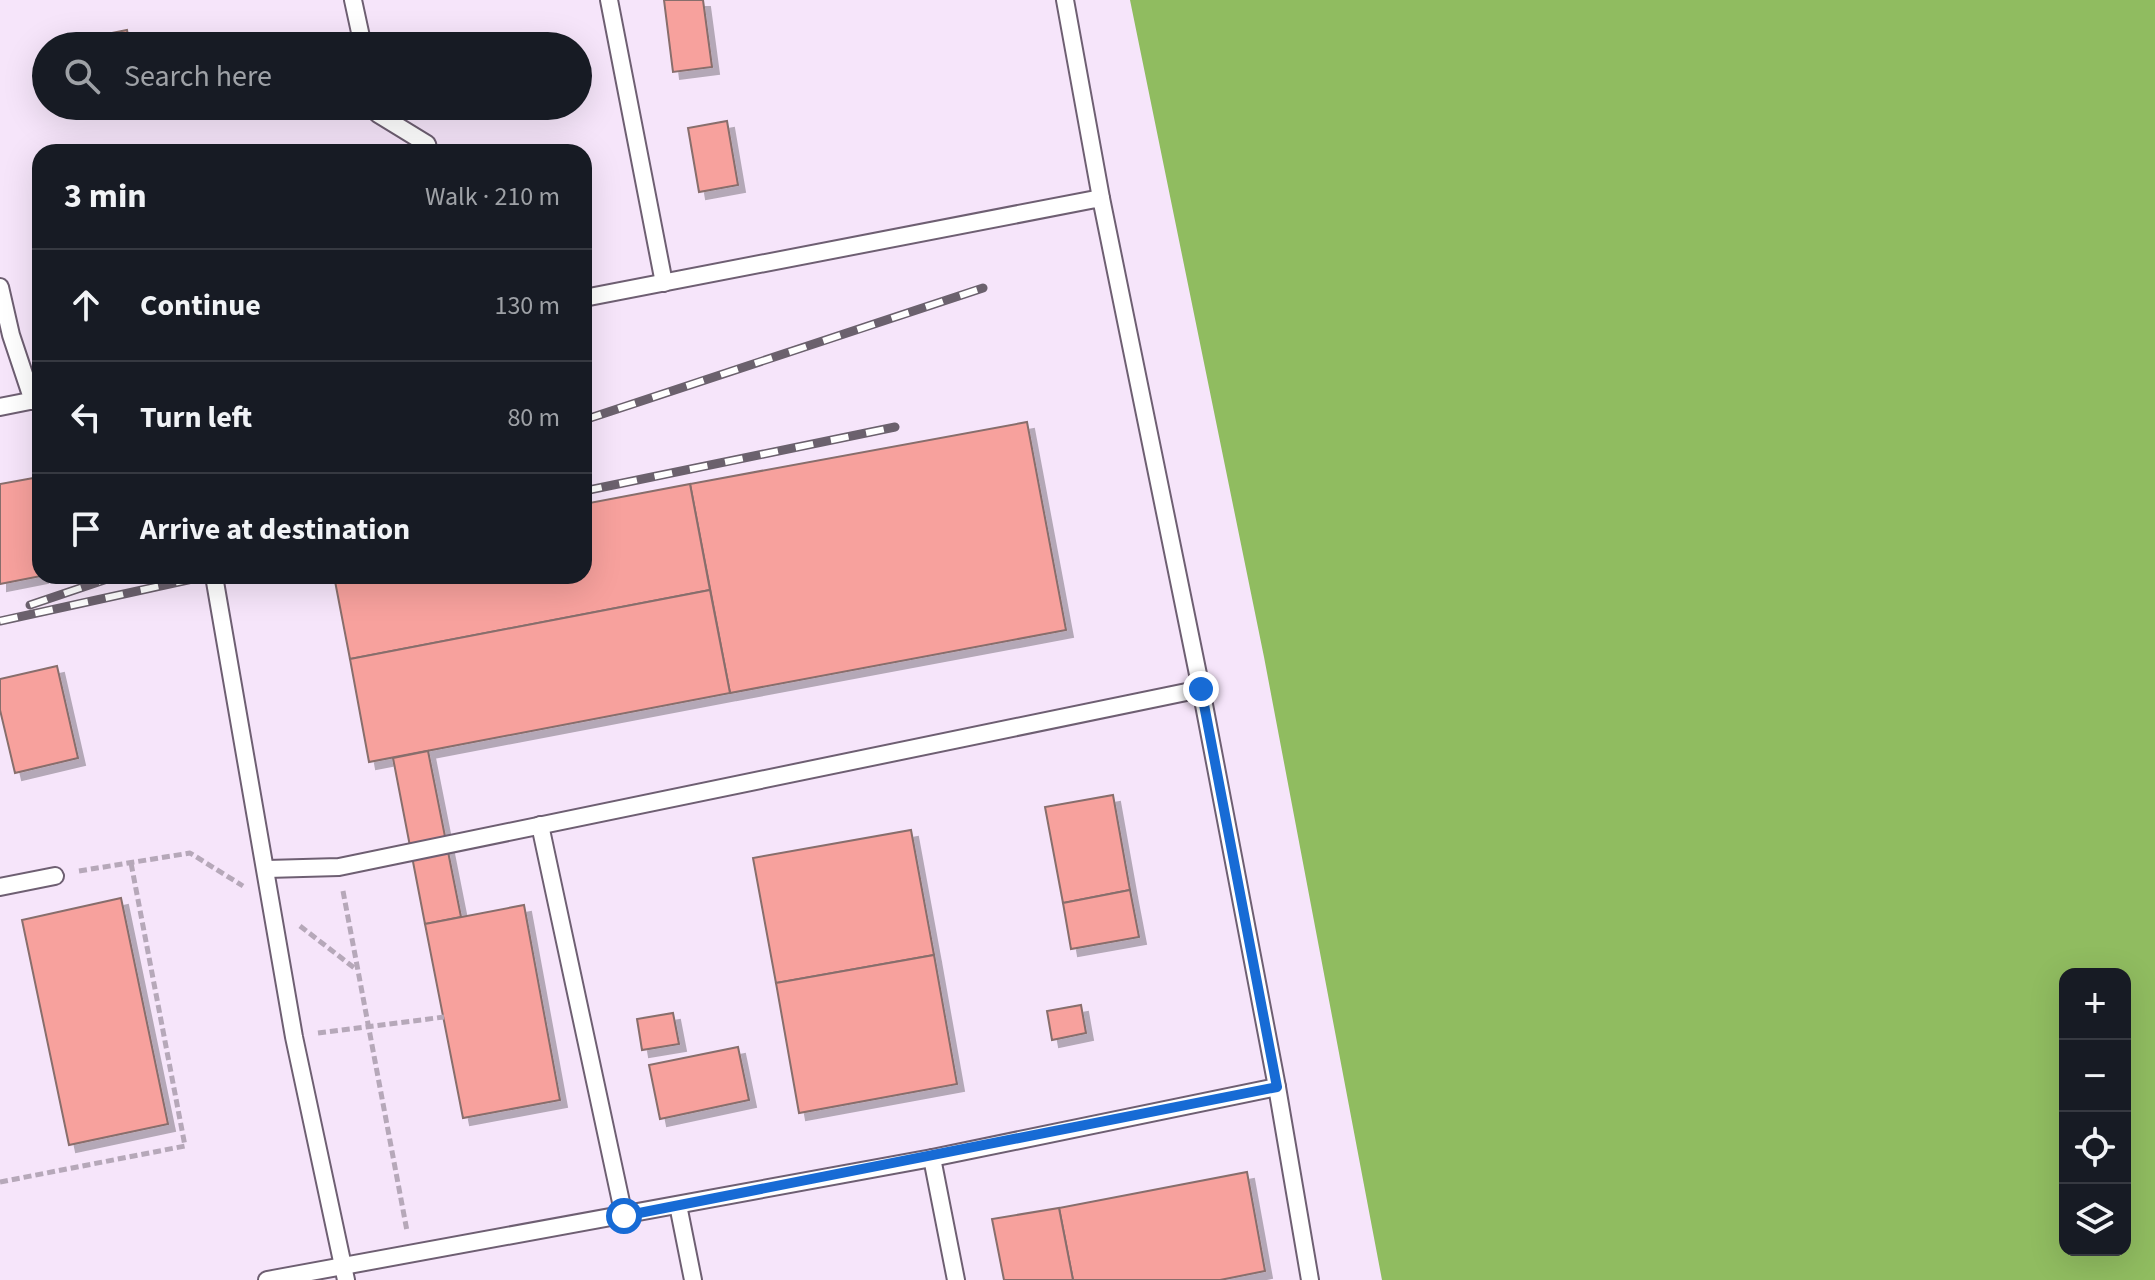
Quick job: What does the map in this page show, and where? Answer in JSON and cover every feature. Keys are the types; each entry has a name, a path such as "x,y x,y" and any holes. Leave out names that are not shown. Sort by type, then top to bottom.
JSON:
{"lane":[{"path":"353,0 360,32"},
{"path":"609,0 664,283"},
{"path":"1065,0 1101,198 1201,689 1277,1087 1310,1280"},
{"path":"388,120 427,144"},
{"path":"592,296 1101,198"},
{"path":"0,287 5,332 32,391"},
{"path":"0,407 32,401"},
{"path":"215,584 294,1037 345,1274"},
{"path":"267,869 339,867 1201,689"},
{"path":"540,825 624,1216"},
{"path":"0,887 55,876"},
{"path":"267,1280 345,1274 412,1256 932,1158 1277,1087"},
{"path":"932,1158 956,1280"},
{"path":"678,1205 693,1280"}],"path":[{"path":"55,876 190,853"},
{"path":"0,1182 185,1146 131,863"},
{"path":"339,867 412,1256"},
{"path":"294,1037 368,1024 444,1017"}],"green space":[{"path":"1130,0 2155,0 2155,1280 1382,1280 1264,657"}],"building":[{"path":"664,0 703,0 712,67 673,72"},
{"path":"727,121 738,185 699,192 688,128"},
{"path":"1027,422 1066,630 730,693 690,484"},
{"path":"32,478 32,578 0,584 0,484"},
{"path":"690,484 710,590 350,659 336,584 592,584 592,502"},
{"path":"710,590 730,693 369,762 350,659"},
{"path":"57,666 78,758 15,773 0,710 0,679"},
{"path":"428,751 461,917 425,924 393,758"},
{"path":"1113,795 1130,890 1063,903 1045,807"},
{"path":"911,830 934,955 776,983 753,858"},
{"path":"1130,890 1139,937 1071,949 1063,903"},
{"path":"121,898 168,1124 69,1145 22,920"},
{"path":"524,905 560,1100 463,1118 425,924"},
{"path":"934,955 957,1084 799,1113 776,983"},
{"path":"1081,1005 1086,1033 1052,1040 1047,1011"},
{"path":"673,1013 679,1044 642,1050 637,1019"},
{"path":"738,1047 749,1100 660,1119 649,1065"},
{"path":"1247,1172 1265,1271 1220,1280 1073,1280 1059,1208"},
{"path":"1059,1208 1073,1280 1004,1280 992,1219"}],"railway":[{"path":"592,417 983,288"},
{"path":"592,489 895,427"},
{"path":"30,605 92,584"},
{"path":"0,621 169,584"}],"route":[{"path":"624,1216 932,1158 1277,1087 1201,689"}]}
